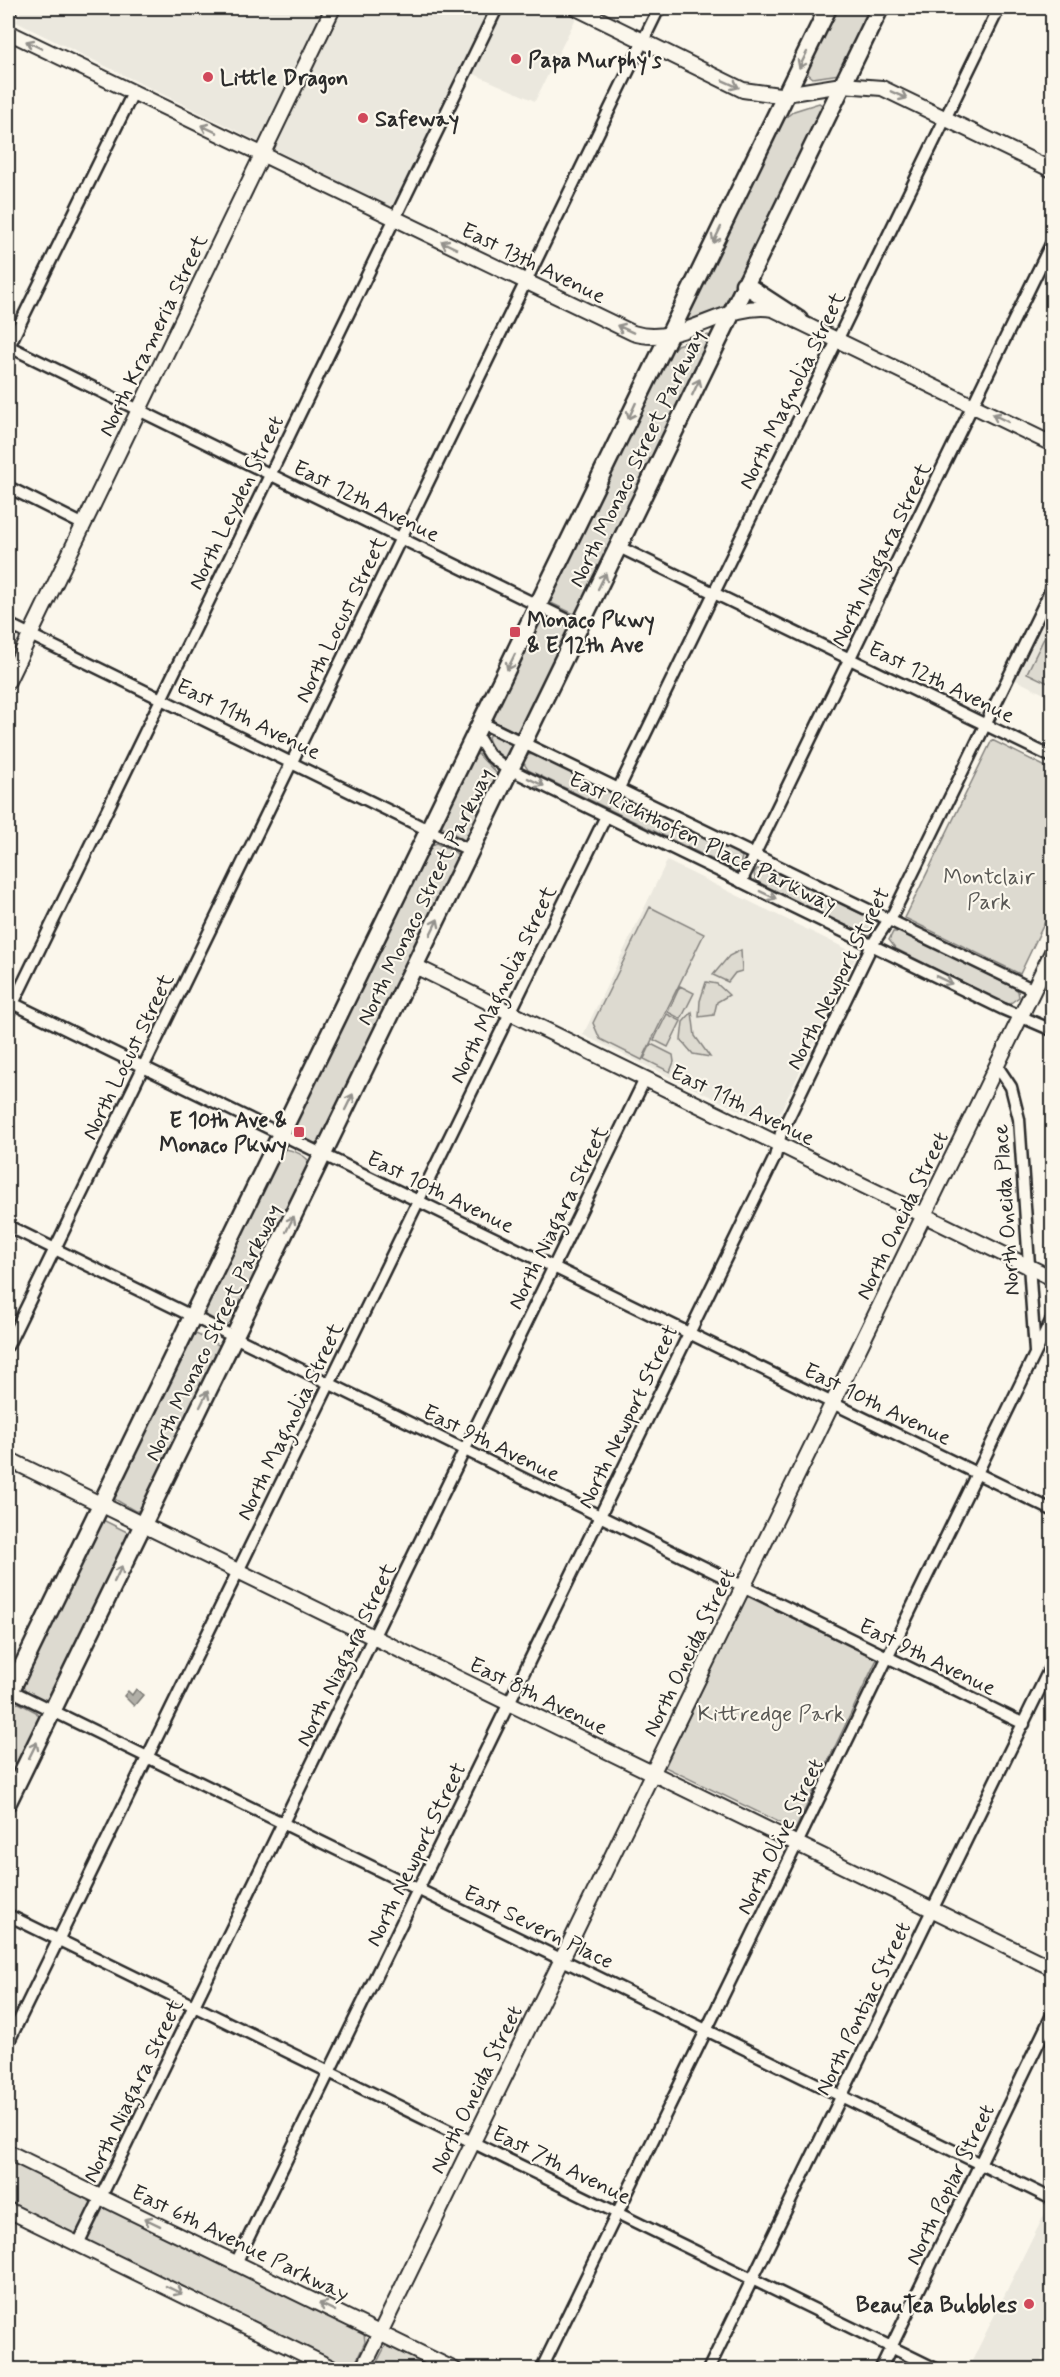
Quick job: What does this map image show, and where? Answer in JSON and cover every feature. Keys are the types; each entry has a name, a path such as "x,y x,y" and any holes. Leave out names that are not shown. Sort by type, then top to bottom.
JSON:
{"main road":[{"name":"North Monaco Street Parkway","path":"8,1692 539,606 828,8"},
{"name":"North Monaco Street Parkway","path":"8,1802 880,8"},
{"path":"744,284 799,320"}],"street":[{"path":"8,15 11,8"},
{"name":"North Krameria Street","path":"8,681 333,8"},
{"name":"North Leyden Street","path":"9,1006 497,8"},
{"path":"576,8 738,88 757,93 786,95 842,85 882,88 1053,170"},
{"name":"North Locust Street","path":"8,1345 659,8"},
{"name":"North Magnolia Street","path":"618,790 999,8"},
{"name":"East 13th Avenue","path":"8,32 525,283 633,333 647,336 669,335 730,314 766,308 799,320 1053,444"},
{"path":"8,347 133,93"},
{"name":"North Niagara Street","path":"741,882 1053,242"},
{"name":"East 12th Avenue","path":"8,347 580,626"},
{"path":"8,487 84,525"},
{"name":"East 12th Avenue","path":"619,547 1053,757"},
{"name":"North Newport Street","path":"237,2263 775,1157 778,1145 872,945 890,920 1053,588"},
{"name":"East 11th Avenue","path":"8,624 471,851"},
{"name":"East Richthofen Place Parkway","path":"479,728 523,744 1034,990"},
{"name":"East Richthofen Place Parkway","path":"479,728 489,756 511,770 1003,1009 1022,1015 1053,1030"},
{"name":"North Magnolia Street","path":"8,2043 606,816"},
{"name":"North Oneida Street","path":"362,2370 1053,952"},
{"name":"East 11th Avenue","path":"415,966 1053,1278"},
{"name":"East 10th Avenue","path":"9,1006 144,1067 1053,1510"},
{"name":"North Oneida Place","path":"997,1066 1009,1084 1017,1107 1035,1356"},
{"name":"North Niagara Street","path":"78,2244 645,1080"},
{"name":"East 9th Avenue","path":"8,1226 1023,1724"},
{"name":"North Olive Street","path":"541,2370 1053,1319"},
{"name":"East 8th Avenue","path":"8,1459 1053,1968"},
{"name":"North Pontiac Street","path":"708,2370 1053,1664"},
{"name":"East Severn Place","path":"8,1692 147,1757 1053,2199"},
{"name":"East 7th Avenue","path":"8,1915 938,2370"},
{"name":"North Poplar Street","path":"880,2370 1053,2015"},
{"name":"East 6th Avenue Parkway","path":"8,2152 456,2370"},
{"path":"8,2210 336,2370"}],"shaded area":[{"path":"22,8 558,8 577,16 535,101 474,74 391,207 16,22"},
{"path":"1052,607 1052,698 1016,680"},
{"path":"667,861 857,954 773,1127 583,1035"},
{"path":"136,1689 143,1695 134,1706 124,1696 128,1691 132,1695"},
{"path":"1049,2205 1052,2206 1052,2339 1037,2369 968,2369"}],"green space":[{"path":"836,8 874,8 840,74 813,78 808,74 808,69"},
{"path":"819,103 824,106 728,308 689,322 687,318 784,119 794,111"},
{"path":"708,335 713,340 576,615 551,603 552,593 669,354 677,345"},
{"path":"548,617 570,628 522,730 515,732 492,720 491,716 537,625"},
{"path":"1048,630 1052,632 1050,684 1027,673"},
{"path":"492,732 513,744 508,758 497,754 492,748 488,737"},
{"name":"Montclair Park","path":"992,740 1052,770 1052,907 1020,974 905,918"},
{"path":"478,754 499,776 468,840 464,840 440,825 472,757"},
{"path":"534,754 737,853 742,857 740,866 730,868 528,770 523,762 528,755"},
{"path":"436,843 455,852 460,858 320,1143 313,1143 292,1130 428,848"},
{"path":"767,868 866,916 871,920 872,927 866,933 860,932 760,883 755,879 754,873 757,869"},
{"path":"650,907 704,934 642,1060 600,1039 593,1023"},
{"path":"893,932 901,932 1013,987 1018,991 1019,997 1008,1005 896,949 889,940"},
{"path":"741,950 742,971 735,973 728,982 713,975 729,956"},
{"path":"706,982 717,984 729,995 717,1002 714,1015 699,1017 700,1001"},
{"path":"680,986 694,993 681,1019 668,1012"},
{"path":"692,1012 695,1036 710,1057 693,1054 681,1040 683,1022"},
{"path":"667,1014 681,1021 668,1047 654,1040"},
{"path":"651,1044 673,1055 674,1062 670,1072 644,1059"},
{"path":"283,1149 299,1154 311,1165 233,1326 224,1326 203,1313"},
{"path":"196,1334 221,1346 142,1511 135,1511 111,1497 192,1336"},
{"path":"103,1520 127,1532 126,1541 50,1698 44,1700 26,1691 21,1684 99,1522"},
{"name":"Kittredge Park","path":"747,1596 877,1659 795,1830 665,1767"},
{"path":"19,1703 36,1712 40,1718 8,1788 8,1711 12,1704"},
{"path":"8,2159 364,2334 365,2342 354,2366 346,2369 8,2203"},
{"path":"386,2345 390,2345 440,2370 373,2370"}],"place":[{"name":"Papa Murphy's","path":"516,59"},
{"name":"Little Dragon","path":"208,77"},
{"name":"Safeway","path":"363,118"},
{"name":"Monaco Pkwy & E 12th Ave","path":"515,632"},
{"name":"E 10th Ave & Monaco Pkwy","path":"299,1132"},
{"name":"BeauTea Bubbles","path":"1029,2304"}]}
